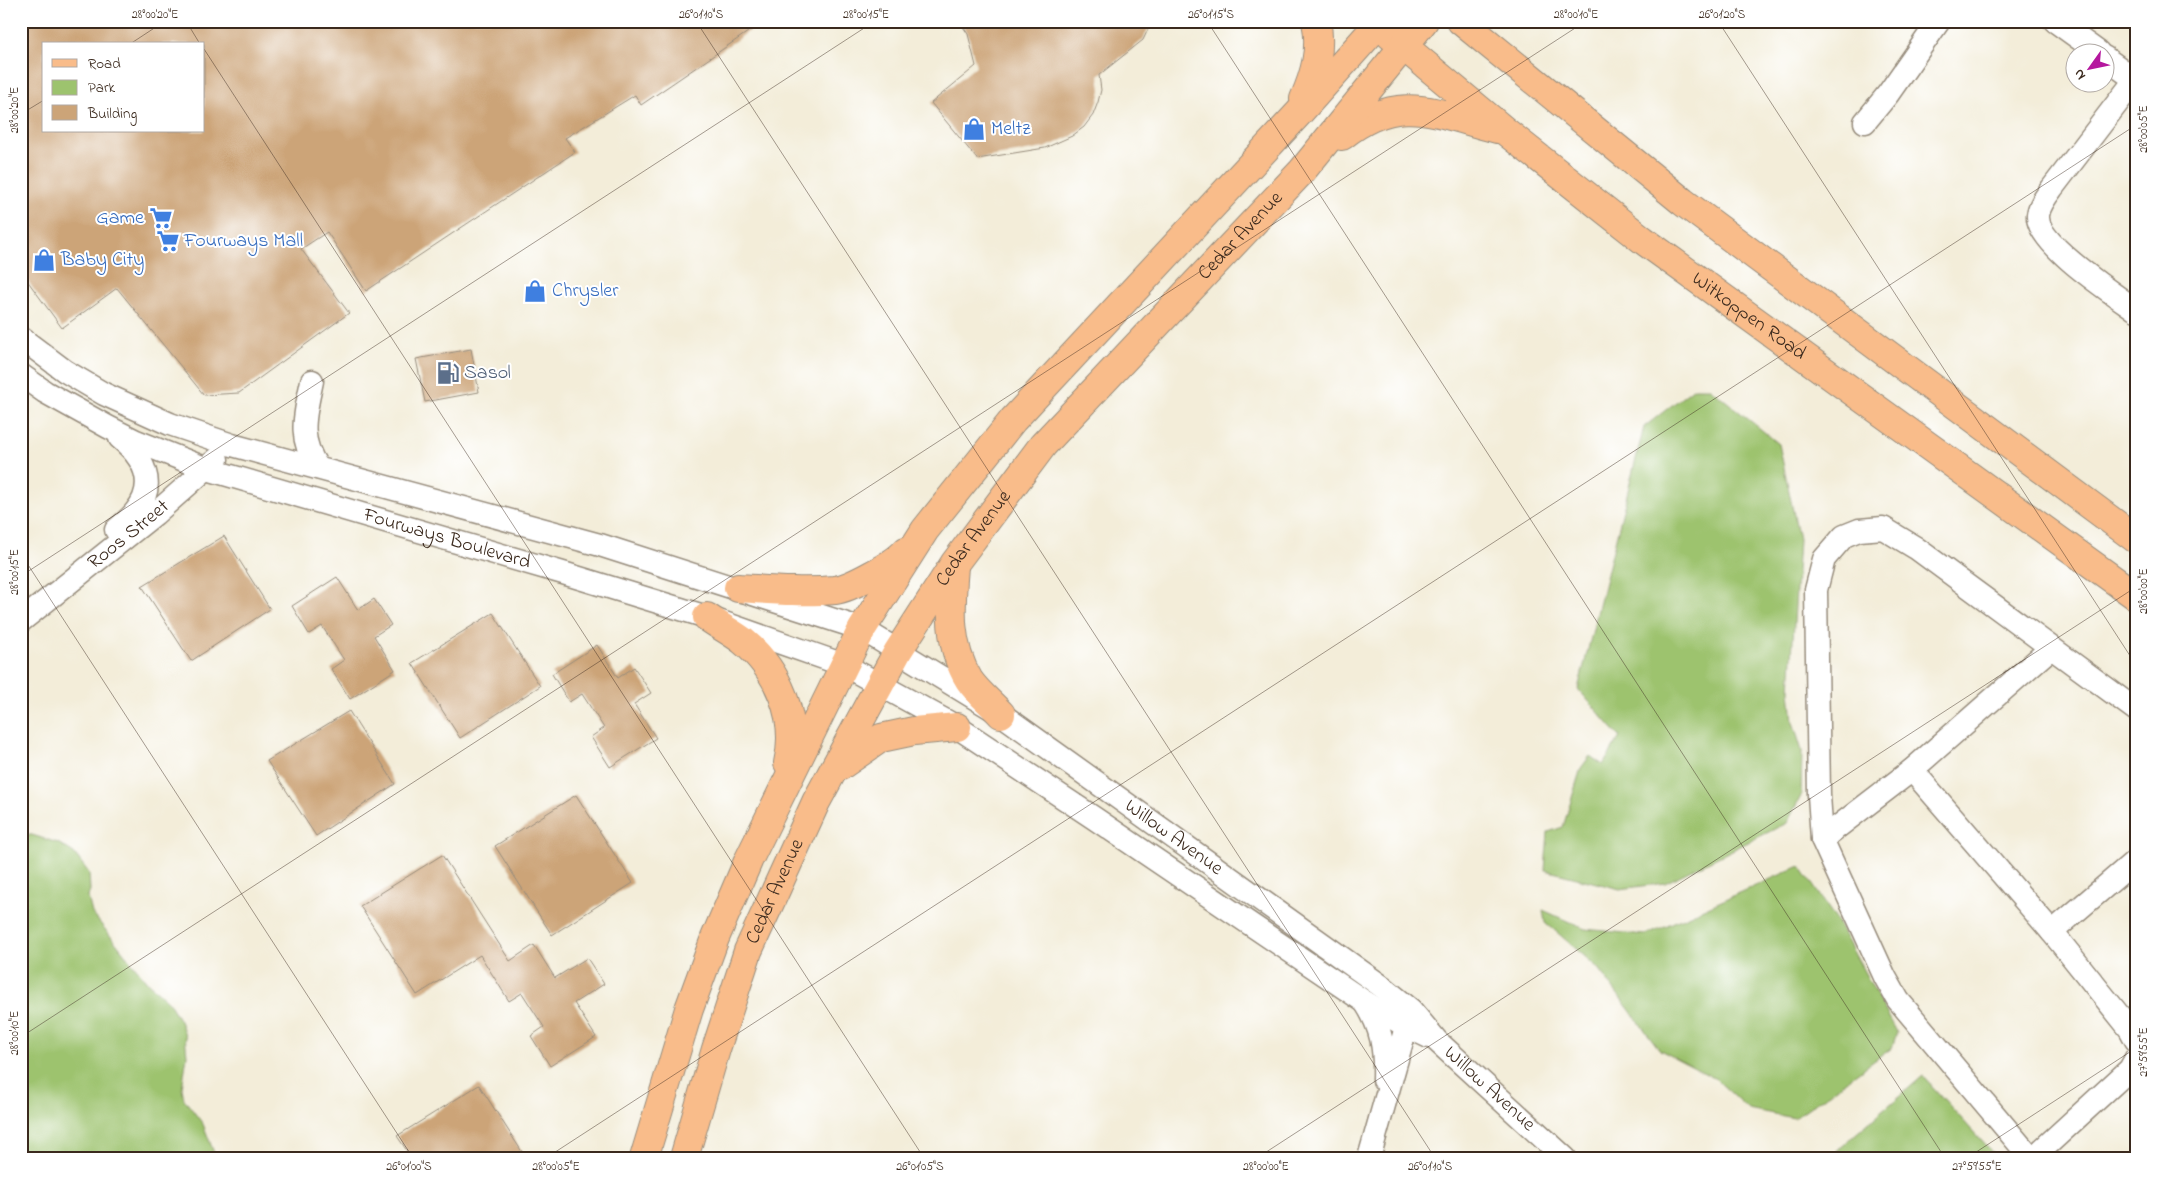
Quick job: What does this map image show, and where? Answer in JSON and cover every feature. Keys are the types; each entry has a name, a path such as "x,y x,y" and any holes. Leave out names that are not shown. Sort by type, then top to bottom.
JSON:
{"main road":[{"path":"1298,114 1315,74 1318,50 1316,21"},
{"name":"Cedar Avenue","path":"684,1158 716,1049 748,951 816,802 898,651 954,564 1043,445 1302,172 1424,21"},
{"path":"1461,21 1684,202 2136,540"},
{"name":"Cedar Avenue","path":"644,1158 689,1009 715,938 782,788 862,629 925,530 1013,420 1298,114 1378,22"},
{"name":"Witkoppen Road","path":"1378,22 1404,47 1506,131 1643,240 2136,596"},
{"path":"1302,172 1355,126 1369,117 1385,111 1412,108 1506,131"},
{"path":"738,588 838,590 874,573 901,556 925,530"},
{"path":"954,564 952,633 958,656 970,681 1001,714"},
{"path":"707,617 743,641 775,679 785,700 791,719 792,736 790,756 782,788"},
{"path":"833,772 864,748 881,738 914,731 958,728"}],"street":[{"path":"1865,122 1888,94 1939,21"},
{"path":"2055,21 2084,42"},
{"path":"2114,64 2136,80 2053,187 2042,203 2038,214 2042,232 2055,246 2136,310"},
{"name":"Fourways Boulevard","path":"21,338 65,371 104,394 170,424 232,445 600,545 738,588 862,629 898,651"},
{"name":"Fourways Boulevard","path":"21,375 44,392 108,428 207,469 707,617 844,665 880,684"},
{"path":"312,381 304,417 304,435 308,453 318,468"},
{"path":"100,558 108,539 136,512 142,502 148,481 146,470 134,449 108,428"},
{"name":"Roos Street","path":"21,621 155,514 232,445"},
{"path":"2136,710 1916,548 1883,528 1859,530 1844,536 1824,559 1816,590 1819,795 1822,839 1885,977 1898,1000 2032,1158 2130,1069 2136,1058"},
{"path":"1822,839 1912,770 2051,648"},
{"name":"Willow Avenue","path":"898,651 1001,714 1346,960 1565,1158"},
{"name":"Willow Avenue","path":"880,684 958,728 1103,823 1365,1002 1408,1018"},
{"path":"1912,770 2052,932 2130,1029 2136,1040"},
{"path":"2052,932 2133,867"},
{"path":"1365,1002 1376,1019 1384,1054 1382,1113"},
{"path":"1370,1158 1408,1018"}],"green space":[{"path":"1694,388 1710,388 1779,444 1799,539 1790,691 1793,722 1802,751 1801,796 1787,823 1665,883 1620,889 1545,870 1548,832 1563,827 1581,768 1590,756 1603,765 1620,737 1578,689 1644,427"},
{"path":"21,835 32,835 58,843 74,853 89,873 90,890 88,897 92,913 148,983 168,1001 180,1021 185,1035 187,1056 182,1088 184,1099 203,1124 216,1158 21,1158"},
{"path":"1800,866 1835,918 1897,1032 1892,1048 1794,1118 1748,1109 1716,1079 1660,1050 1597,967 1545,922 1543,910 1585,929 1645,935"},
{"path":"1923,1076 1997,1158 1844,1158 1837,1150"}],"building":[{"path":"21,21 764,21 641,105 635,95 565,138 575,152 366,291 327,232 301,249 349,313 239,393 204,395 117,288 62,328 21,272"},
{"path":"959,21 1152,21 1143,40 1099,75 1101,90 1098,102 1093,115 1084,127 1072,136 1045,148 977,159 931,103 976,66 968,34"},
{"path":"471,349 479,392 425,402 416,359"},
{"path":"224,536 270,609 191,661 142,586"},
{"path":"337,577 358,610 374,599 391,625 374,636 395,670 350,699 331,669 344,660 322,626 309,634 292,606"},
{"path":"493,613 540,686 460,738 412,663"},
{"path":"597,645 618,678 634,667 651,693 634,704 656,738 610,767 591,737 604,728 582,694 569,702 552,674"},
{"path":"349,711 395,784 316,836 267,761"},
{"path":"576,795 633,883 552,935 495,846"},
{"path":"442,855 510,961 534,945 555,978 587,958 604,984 574,1003 596,1037 550,1066 531,1036 544,1027 522,993 509,1001 480,955 417,995 360,906"},
{"path":"479,1085 526,1158 412,1158 397,1136"}],"place":[{"name":"Meltz","path":"974,129"},
{"name":"Game","path":"161,218"},
{"name":"Fourways Mall","path":"168,241"},
{"name":"Baby City","path":"44,260"},
{"name":"Chrysler","path":"535,291"},
{"name":"Sasol","path":"448,373"}]}
